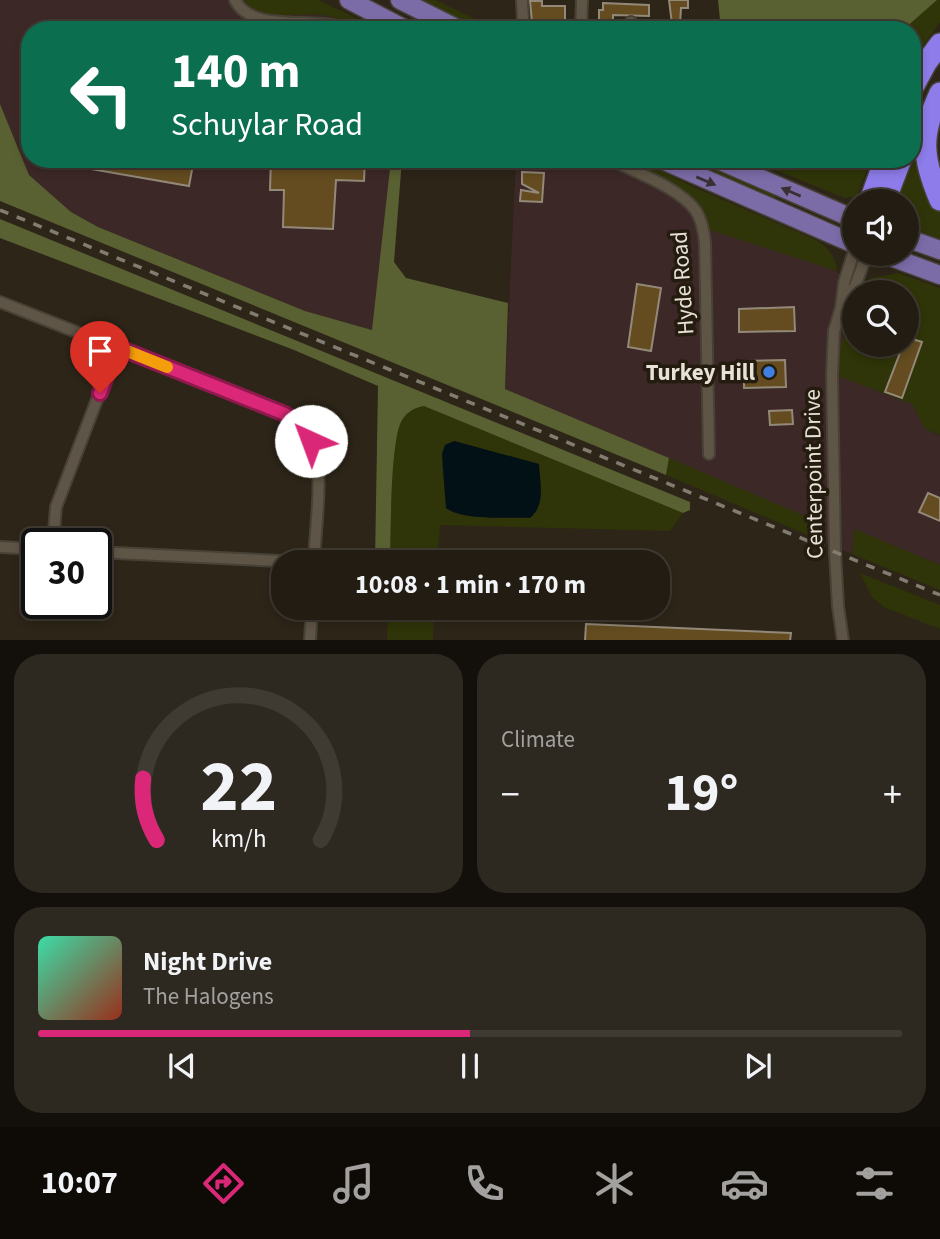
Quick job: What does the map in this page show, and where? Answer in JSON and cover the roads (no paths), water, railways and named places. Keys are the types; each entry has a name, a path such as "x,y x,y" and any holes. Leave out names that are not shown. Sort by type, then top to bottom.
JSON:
{"highway":[{"path":"921,72 940,44"},
{"path":"921,112 930,93 940,82"},
{"path":"940,93 927,126 925,143 928,169 940,200"},
{"path":"874,189 882,168"},
{"path":"890,189 898,168"}],"main road":[{"path":"349,0 390,21"},
{"path":"400,0 442,21"},
{"path":"681,168 842,239"},
{"path":"737,168 842,214"},
{"path":"919,243 940,250"},
{"path":"916,266 940,275"}],"street":[{"path":"235,0 243,12 258,19 291,21"},
{"path":"522,0 523,21"},
{"path":"581,21 582,0"},
{"name":"Hyde Road","path":"627,168 680,197 695,211 702,225 705,253 709,454"},
{"name":"Centerpoint Drive","path":"843,640 835,552 831,390 834,331 849,266"},
{"name":"Centerpoint Drive","path":"841,308 855,286 862,266"},
{"path":"0,302 285,414 296,421 311,441 317,465 314,550"},
{"path":"54,528 56,507 117,347"},
{"path":"0,547 21,548"},
{"path":"112,553 271,561"},
{"path":"310,640 311,620"}],"railway":[{"path":"0,210 940,595"}],"place":[{"name":"Turkey Hill","path":"769,372"}]}
